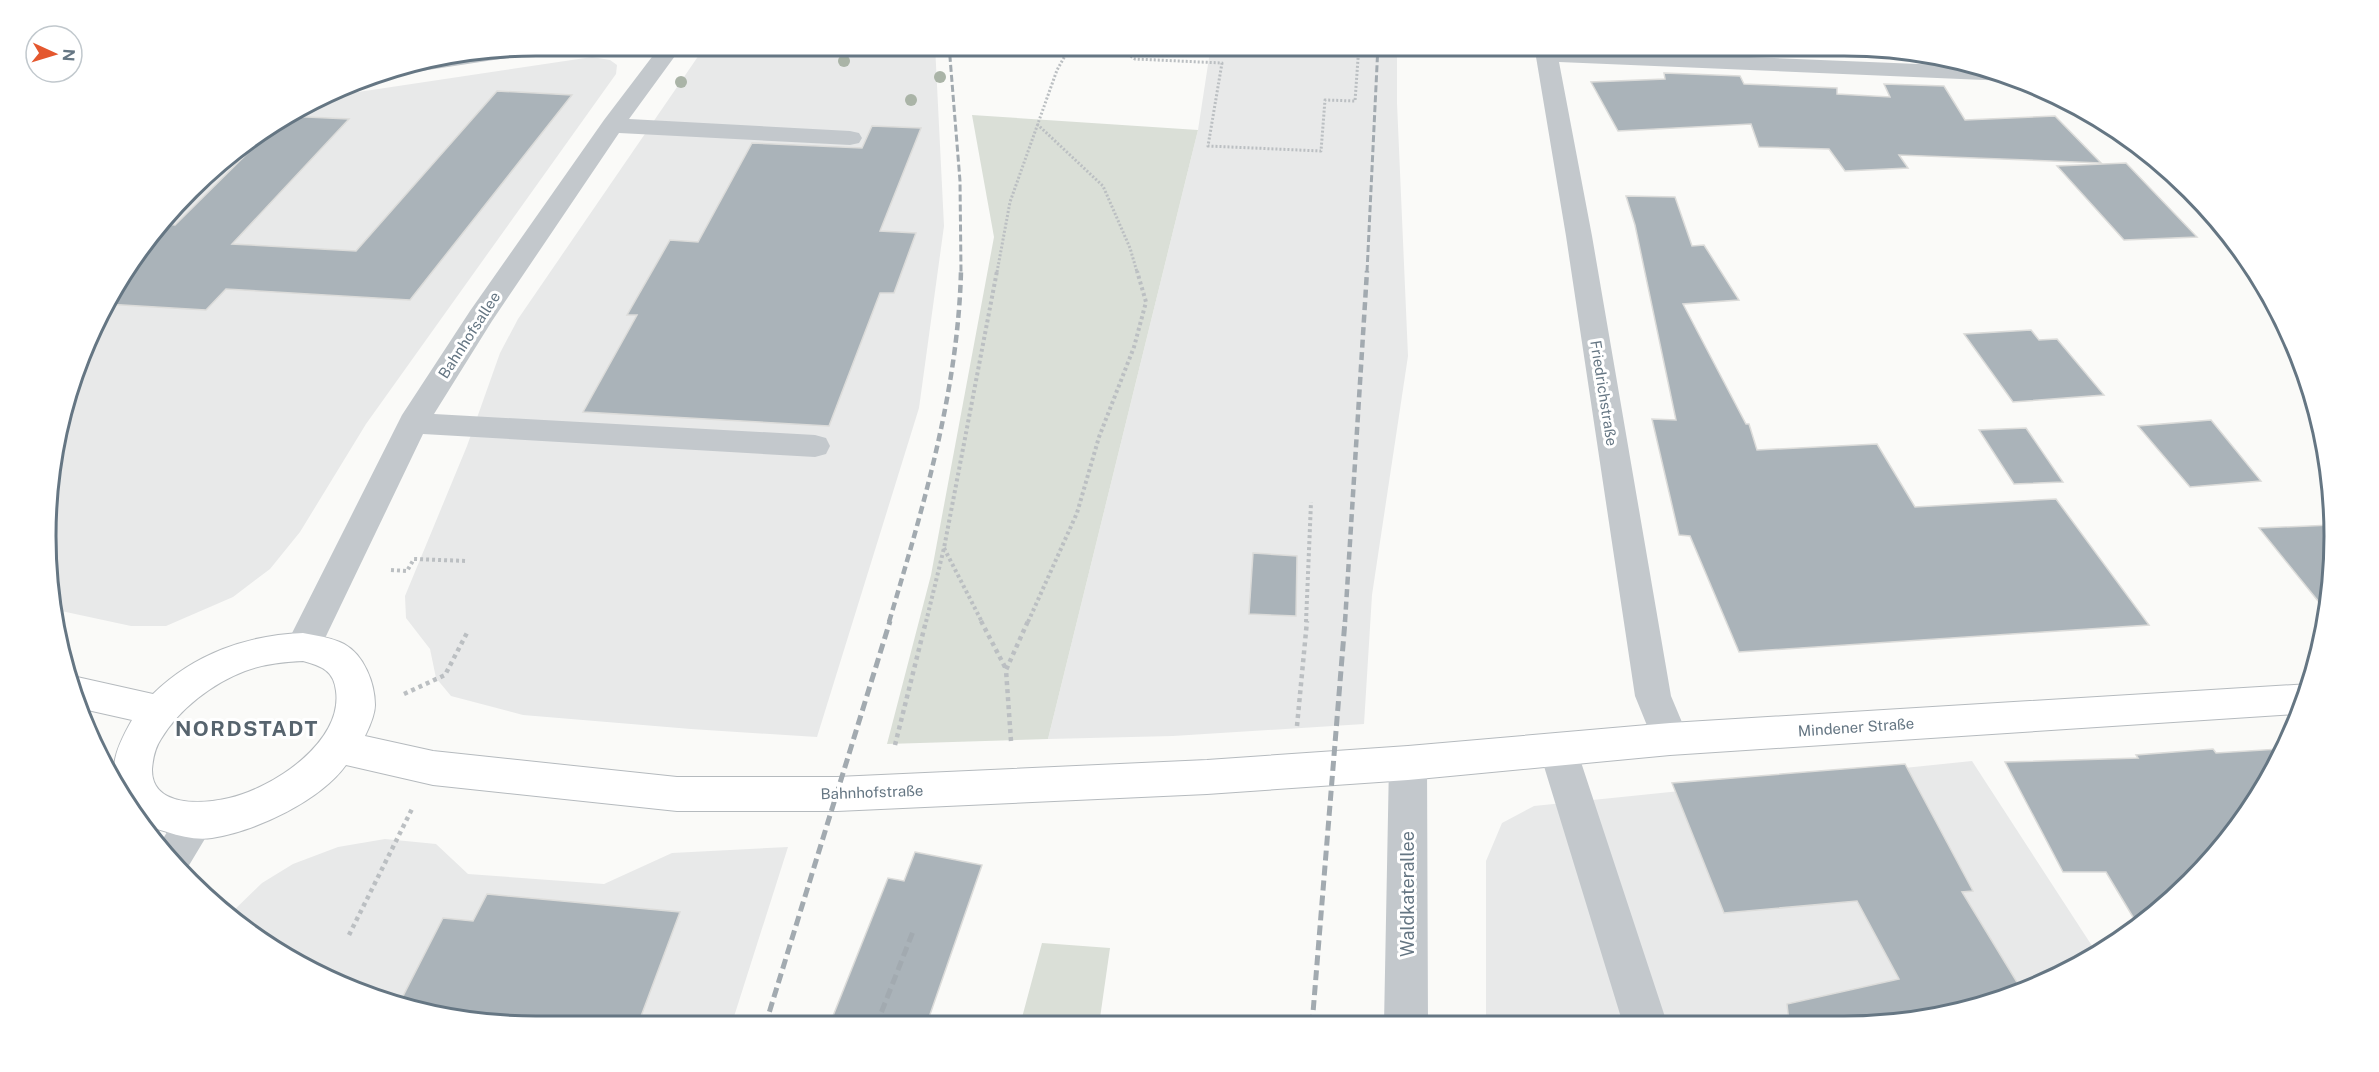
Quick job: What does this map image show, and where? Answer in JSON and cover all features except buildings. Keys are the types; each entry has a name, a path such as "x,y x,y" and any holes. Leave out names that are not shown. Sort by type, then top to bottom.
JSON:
{"main road":[{"path":"303,647 331,654 349,669 358,691 354,718 339,747 311,776 275,800 234,816 195,822 166,817 145,804 134,785 133,762 142,736 160,711 184,688 213,669 243,656 274,648 303,647"},
{"path":"82,693 160,711"},
{"name":"Mindener Straße","path":"1408,763 1670,740 2295,699"},
{"name":"Bahnhofstraße","path":"339,747 433,768 676,794 884,793 1408,763"}],"street":[{"name":"Bahnhofsallee","path":"303,647 413,423 480,316 612,125 664,56"},
{"name":"Friedrichstraße","path":"1547,56 1579,236 1653,696 1670,740"},
{"path":"1662,56 1966,72"},
{"path":"612,125 850,138"},
{"path":"413,423 815,446"},
{"path":"1558,750 1643,1016"},
{"name":"Waldkaterallee","path":"1406,1016 1408,763"},
{"path":"176,854 195,822"}],"path":[{"path":"884,793 944,548 1010,202 1057,70 1065,56"},
{"path":"1130,56 1135,59 1222,63 1208,146 1321,151 1325,100 1355,101 1358,56"},
{"path":"1006,669 1077,513 1099,437 1134,347 1146,302 1130,248 1103,186 1037,124"},
{"path":"1292,771 1309,594 1311,502"},
{"path":"944,548 1006,669 1014,786"},
{"path":"414,559 467,561"},
{"path":"445,675 468,632"},
{"path":"349,935 433,768"}],"shaded area":[{"path":"698,56 936,56 944,226 919,408 817,737 523,715 451,696 436,678 430,649 406,618 405,596 467,446 500,353 518,319"},
{"path":"1209,56 1397,56 1408,356 1372,595 1364,724 1173,736 1048,739 1198,130"},
{"path":"592,57 610,60 617,65 616,74 366,424 300,532 270,569 233,597 166,626 131,626 62,611 56,536 60,473 65,442 81,382 105,323 136,269 155,243 196,196 243,155 269,136 323,105 349,93"},
{"path":"972,115 1198,130 1048,739 887,744 931,575 994,237"},
{"path":"1972,761 2092,946 2056,967 1997,991 1937,1007 1906,1012 1843,1016 1486,1016 1486,861 1502,823 1534,806"},
{"path":"385,839 436,844 468,874 604,884 672,853 788,847 734,1016 536,1016 473,1012 442,1007 382,991 323,967 269,936 234,910 262,883 293,864 338,847"},
{"path":"1042,943 1110,948 1100,1016 1022,1016"}],"railway":[{"path":"950,56 960,181 961,271"},
{"path":"1367,272 1377,56"},
{"path":"889,622 937,449 953,360 961,271"},
{"path":"1345,622 1367,271"},
{"path":"768,1016 890,621"},
{"path":"1313,1016 1345,621"},
{"path":"880,1016 914,929"}],"district":[{"name":"NORDSTADT","path":"247,728"}]}
